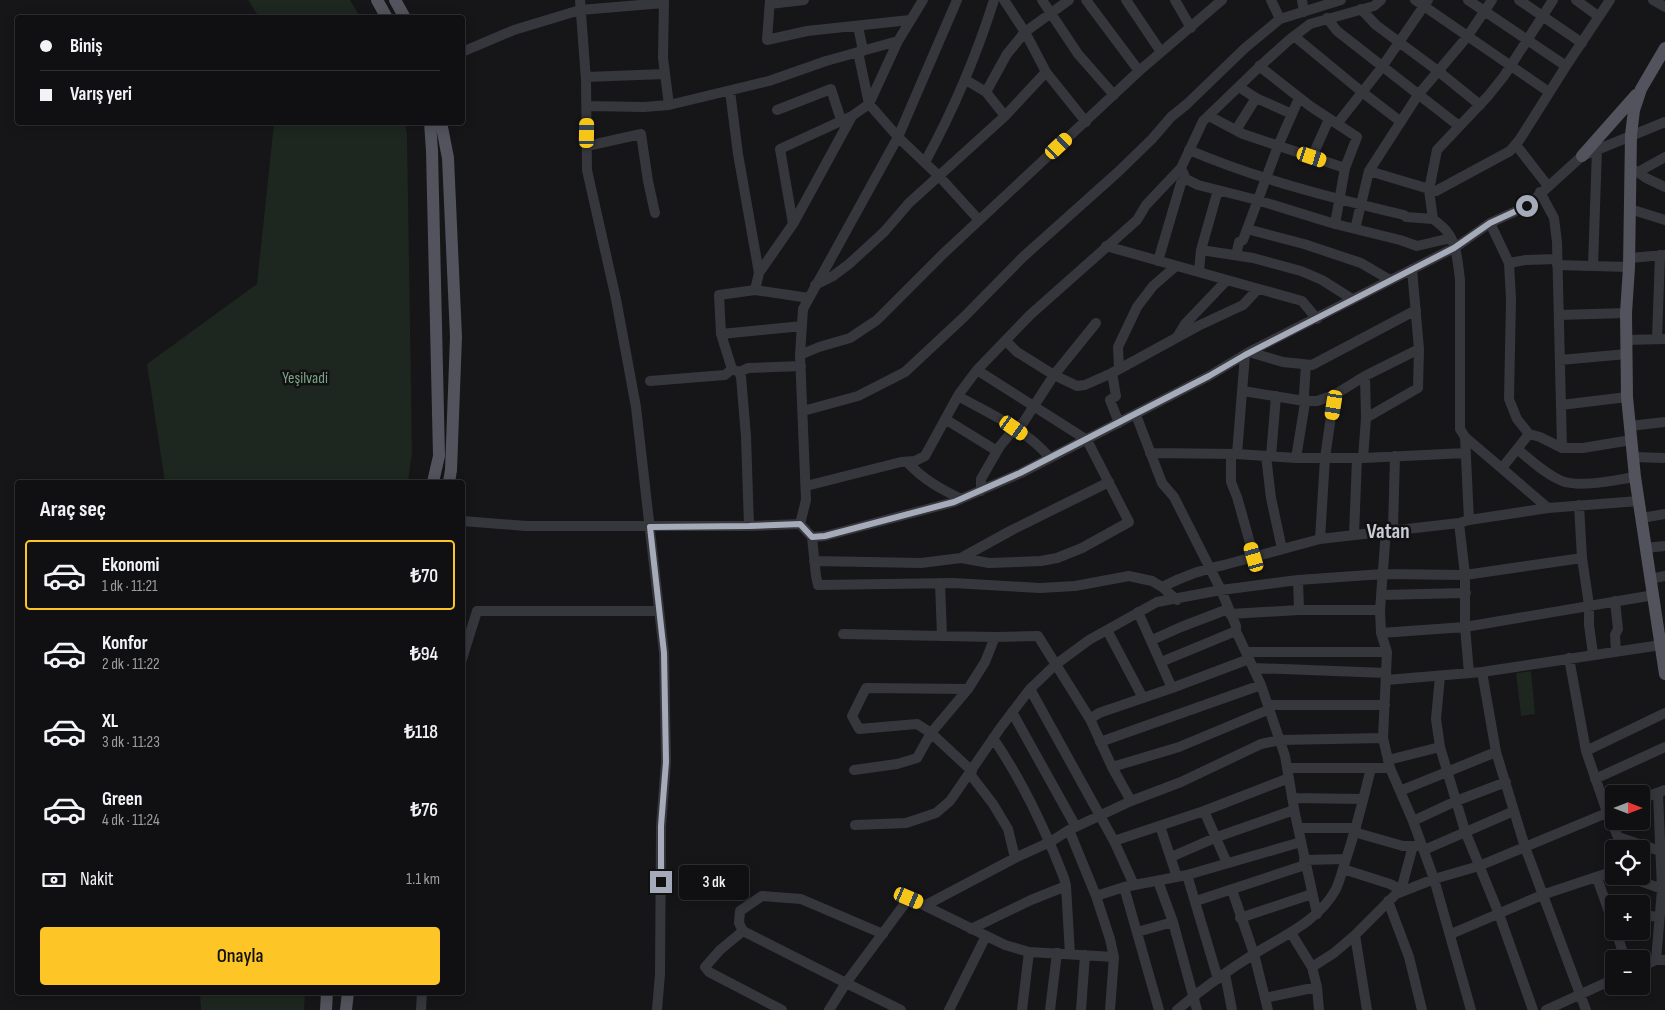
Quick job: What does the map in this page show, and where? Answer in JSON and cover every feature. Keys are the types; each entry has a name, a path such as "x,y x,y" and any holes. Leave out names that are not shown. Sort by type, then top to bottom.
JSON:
{"main road":[{"path":"377,0 385,15"},
{"path":"395,0 403,15"},
{"path":"1582,156 1641,89 1665,48"},
{"path":"1641,89 1634,110 1630,135 1634,169 1630,209 1626,313 1627,397 1635,477 1650,578 1662,630 1661,644 1665,667"},
{"path":"430,125 439,456 433,480"},
{"path":"442,125 448,158 456,336 452,470 450,480"},
{"path":"326,1010 327,995"},
{"path":"346,1010 348,995"}],"street":[{"path":"804,0 770,2 767,40 807,31 910,20"},
{"path":"793,224 780,149 852,116 869,104 898,41 924,0"},
{"path":"800,524 806,500 800,354 803,309 898,137 957,0"},
{"path":"926,162 966,80 978,51 994,0"},
{"path":"1004,0 1025,32 1046,72 1086,122"},
{"path":"1042,0 1078,54 1114,95"},
{"path":"986,92 1007,54 1025,32 1069,0"},
{"path":"1086,0 1139,71"},
{"path":"1126,0 1161,52"},
{"path":"1175,0 1191,28"},
{"path":"800,354 850,338 876,320 979,220 1139,71 1191,28 1221,0"},
{"path":"1271,0 1296,34 1362,92 1401,122"},
{"path":"1302,0 1304,12"},
{"path":"802,411 858,396 905,372 964,317 1023,257 1118,172 1171,117 1245,48 1284,17 1304,12 1319,3 1340,0"},
{"path":"806,486 915,461 925,456 958,396 977,370 1030,315 1137,220 1146,205 1181,168 1202,121 1239,88 1259,66 1310,24 1374,6 1381,0"},
{"path":"1415,0 1426,4 1467,37 1549,92"},
{"path":"1468,0 1566,66"},
{"path":"1355,229 1369,171 1418,95 1467,37 1492,0"},
{"path":"1519,0 1582,43"},
{"path":"1433,219 1429,190 1437,150 1480,105 1504,76 1553,0"},
{"path":"1576,0 1598,16"},
{"path":"1369,171 1436,191 1510,151 1610,0"},
{"path":"1653,0 1665,7"},
{"path":"465,51 580,5 664,1 663,58 669,105"},
{"path":"1312,157 1333,122 1362,92 1382,67 1426,4"},
{"path":"580,5 586,77 587,170 616,299 636,407 664,653 666,762 661,826 660,974 657,1010"},
{"path":"1361,9 1376,26 1438,71 1480,105"},
{"path":"1327,18 1337,31 1459,126"},
{"path":"858,26 860,52 869,104 898,137 926,162 979,220"},
{"path":"587,106 644,107 669,105 769,81 826,61 898,41"},
{"path":"1259,66 1299,98 1357,136 1345,168 1336,224"},
{"path":"815,285 849,264 884,232 909,203 1005,116 1046,72"},
{"path":"586,77 665,74"},
{"path":"966,80 986,92 1005,116"},
{"path":"1239,88 1292,114"},
{"path":"777,110 831,89 841,120"},
{"path":"730,91 738,154 759,273"},
{"path":"1236,130 1256,98"},
{"path":"1236,255 1239,242 1243,240 1278,146 1299,98"},
{"path":"755,290 759,273 793,224 852,116"},
{"path":"1209,116 1236,130 1345,168"},
{"path":"812,537 825,536 932,509 961,499 1087,440 1247,354 1412,269 1452,243 1527,206 1582,156 1665,122"},
{"path":"587,146 641,134 648,181 656,213"},
{"path":"1516,144 1544,189 1554,218 1559,315 1562,448"},
{"path":"1593,266 1597,149"},
{"path":"1189,150 1266,178 1404,215 1406,218 1433,219 1447,230 1458,260 1460,280 1460,428 1465,437 1548,508"},
{"path":"1634,169 1665,157"},
{"path":"1181,168 1186,179 1336,224 1417,246 1452,243"},
{"path":"1634,169 1665,187"},
{"path":"1158,261 1181,184 1186,179"},
{"path":"1199,271 1202,250 1218,190"},
{"path":"1630,209 1665,220"},
{"path":"1490,223 1509,263 1511,299 1509,399 1516,419 1529,434 1540,437 1562,448 1583,448 1632,440"},
{"path":"1247,229 1304,244 1360,263 1390,280"},
{"path":"1106,246 1302,301 1317,319"},
{"path":"1202,250 1236,255 1300,271 1322,280 1352,299"},
{"path":"1509,263 1526,260 1593,266 1629,262 1662,255 1661,339 1626,340"},
{"path":"1119,423 1110,400 1116,396 1118,348 1137,307 1152,286 1176,266"},
{"path":"1366,418 1418,388 1418,349 1412,269"},
{"path":"1176,339 1185,324 1227,280"},
{"path":"1006,342 1017,352 1054,375 1078,386 1084,385 1116,371 1198,326 1243,305 1258,289"},
{"path":"749,526 746,436 741,377 735,371 721,334 720,295 755,290 808,298"},
{"path":"1247,354 1306,365 1312,364 1416,310"},
{"path":"1559,315 1626,313"},
{"path":"981,491 981,479 997,451 1014,428 1023,423 1054,375 1096,323"},
{"path":"721,334 802,326"},
{"path":"1243,391 1304,401 1316,401 1334,394 1418,349"},
{"path":"1247,354 1231,482 1254,557"},
{"path":"1560,360 1626,354"},
{"path":"1296,458 1304,401 1306,365"},
{"path":"650,381 725,375 748,368 801,366"},
{"path":"814,560 921,564 961,558 989,563 1041,561 1057,558 1082,548 1128,522 1087,440 977,370"},
{"path":"1354,534 1360,458 1366,418 1365,376"},
{"path":"1320,539 1325,458 1334,394"},
{"path":"958,396 1014,428 1039,445 1050,458"},
{"path":"1276,396 1268,456 1269,491 1282,549"},
{"path":"1561,405 1627,397"},
{"path":"1136,415 1162,483 1174,497 1221,590 1236,631 1269,707 1288,773 1300,842 1317,914"},
{"path":"945,419 997,451"},
{"path":"1630,426 1665,422"},
{"path":"1502,468 1529,434"},
{"path":"1465,437 1465,627 1469,673"},
{"path":"1517,449 1550,474 1563,481 1578,483 1635,477"},
{"path":"1150,453 1234,454 1296,458 1360,458 1466,453"},
{"path":"1395,456 1390,530 1380,610 1381,633 1387,652 1383,738 1389,764 1413,821 1419,847 1434,879 1471,1010"},
{"path":"1633,457 1665,458"},
{"path":"907,462 934,486 961,499"},
{"path":"961,558 1012,530 1109,482"},
{"path":"1162,587 1209,568 1320,539 1464,521 1548,508 1639,501"},
{"path":"1579,505 1582,558 1589,605 1589,625 1593,654"},
{"path":"1642,518 1665,514"},
{"path":"465,521 526,526 650,527 800,524 812,537 818,585 940,583 1040,588 1075,586 1129,576 1152,582 1162,587 1177,600"},
{"path":"1646,548 1665,546"},
{"path":"855,825 906,823 936,813 950,801 1030,688 1055,665 1089,640 1157,602 1177,600 1221,590 1298,580 1384,574 1465,575 1582,558"},
{"path":"1650,578 1665,576"},
{"path":"1298,580 1299,610"},
{"path":"940,583 942,636"},
{"path":"1381,595 1466,593"},
{"path":"1381,633 1465,627 1654,595"},
{"path":"1615,601 1618,629 1615,635 1616,651"},
{"path":"1152,640 1189,624 1229,611 1380,610"},
{"path":"465,649 477,611 660,611"},
{"path":"1138,612 1172,688"},
{"path":"1107,630 1143,698"},
{"path":"1161,662 1236,631"},
{"path":"843,634 1038,636 1090,719 1112,767 1131,801"},
{"path":"854,770 897,764 917,758 931,733 968,688 986,662 995,637"},
{"path":"1250,660 1386,676 1440,676 1482,672 1661,644"},
{"path":"1090,719 1099,713 1250,660 1387,652"},
{"path":"1569,658 1586,751 1595,779 1605,800"},
{"path":"1482,672 1496,752 1514,812 1542,896 1586,1010"},
{"path":"1440,676 1436,719 1440,747 1465,831 1499,914 1533,1010"},
{"path":"1100,742 1261,685"},
{"path":"968,688 866,688 852,716 859,729 916,724 931,733 971,772 1008,829 1015,858"},
{"path":"1030,688 1114,841 1129,886 1137,932 1159,1010"},
{"path":"1112,767 1179,747 1269,707 1385,705"},
{"path":"1012,712 1072,828 1096,896 1114,957 1110,1010"},
{"path":"1586,751 1665,713"},
{"path":"993,738 1014,768 1050,842 1066,886 1070,954"},
{"path":"926,905 1015,858 1050,842 1072,828 1131,801 1182,782 1261,744 1280,740 1383,738"},
{"path":"1114,841 1204,811 1288,773 1370,768 1389,764 1440,747"},
{"path":"1595,779 1665,747"},
{"path":"1400,791 1496,752"},
{"path":"1177,1010 1254,954 1291,933 1317,914 1336,888 1355,830 1370,768"},
{"path":"1413,821 1456,801 1506,782"},
{"path":"1660,960 1664,890 1661,792"},
{"path":"1292,798 1363,799"},
{"path":"1171,857 1217,837 1294,810"},
{"path":"1204,811 1228,863"},
{"path":"1298,828 1355,830 1403,846 1419,847 1514,812"},
{"path":"1312,967 1334,953 1355,935 1388,900 1402,890 1479,866 1605,813"},
{"path":"1160,826 1171,857 1196,901 1232,1010"},
{"path":"1616,830 1618,840"},
{"path":"1618,837 1663,851"},
{"path":"1096,896 1129,886 1182,876 1300,842"},
{"path":"1402,890 1419,847"},
{"path":"1196,901 1305,863 1344,864 1402,890"},
{"path":"1451,934 1542,896 1605,875"},
{"path":"1597,878 1605,897"},
{"path":"1158,881 1173,922 1197,1010"},
{"path":"1650,885 1664,890"},
{"path":"971,929 1031,900 1066,886"},
{"path":"1232,890 1240,918 1254,954 1268,1010"},
{"path":"1240,918 1312,894"},
{"path":"883,934 801,899 762,896 740,911 739,923 743,931 901,1010"},
{"path":"829,1010 846,983 909,898 1005,945 1029,952 1114,957"},
{"path":"1388,900 1409,957 1422,1010"},
{"path":"1137,932 1173,922"},
{"path":"743,931 720,950 705,967 710,972 782,1010"},
{"path":"1291,933 1312,967 1317,988 1319,1010"},
{"path":"1355,935 1367,1010"},
{"path":"949,1010 986,936"},
{"path":"1022,1010 1029,952"},
{"path":"1050,1010 1057,953"},
{"path":"1081,1010 1085,955"},
{"path":"1546,1010 1605,983"},
{"path":"1265,998 1317,988"},
{"path":"421,1010 422,995"}],"green space":[{"path":"248,0 350,0 359,15 258,15"},
{"name":"Yeşilvadi","path":"274,125 405,125 412,452 408,480 165,480 147,364 257,284"},
{"path":"1531,671 1535,714 1521,716 1516,673"},
{"path":"200,995 305,995 304,1010 201,1010"}],"district":[{"name":"Vatan","path":"1388,531"}],"route":[{"path":"661,882 661,826 666,762 664,653 650,527 800,524 812,537 825,536 954,502 1020,473 1087,440 1209,376 1272,340 1317,319 1352,299 1454,248 1490,223 1527,206"}]}
